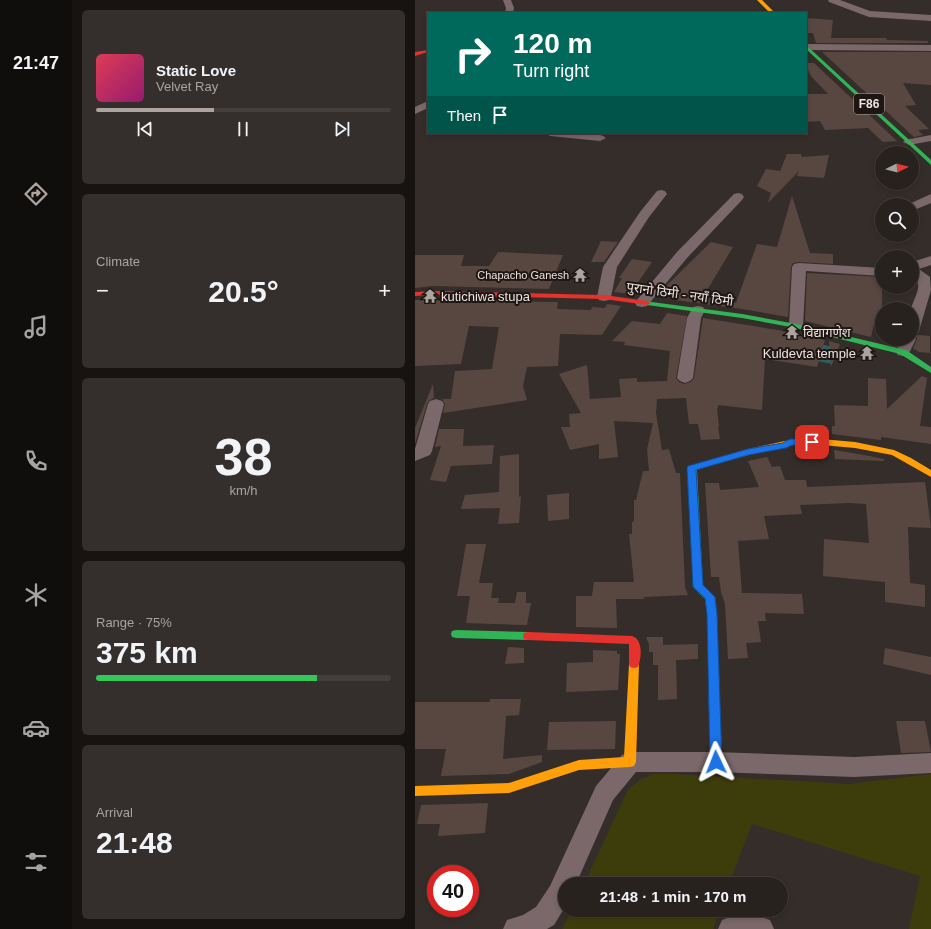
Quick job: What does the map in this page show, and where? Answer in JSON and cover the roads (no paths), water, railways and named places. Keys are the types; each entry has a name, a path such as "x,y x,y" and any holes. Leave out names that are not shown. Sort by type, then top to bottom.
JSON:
{"main road":[{"path":"759,0 772,12"},
{"name":"F86","path":"807,48 931,163"},
{"path":"415,54 427,51"},
{"name":"पुरानो ठिमी - नयाँ ठिमी","path":"415,294 448,293 604,297 698,310 875,340"},
{"name":"पुरानो ठिमी - नयाँ ठिमी","path":"907,346 931,371"},
{"path":"716,762 712,614 710,597 698,587 692,468 748,452 786,445 790,442 812,442 853,444 895,453 931,474"},
{"path":"415,792 509,788 579,765 629,762 635,644 632,640 456,634"}],"street":[{"path":"507,0 510,8 509,12"},
{"path":"832,0 869,14 931,18"},
{"path":"807,47 931,48"},
{"path":"415,111 427,105"},
{"path":"560,134 600,138"},
{"path":"909,142 931,138"},
{"path":"604,297 610,267 661,194"},
{"path":"642,303 682,255 738,196"},
{"path":"919,204 931,198"},
{"path":"919,266 931,260"},
{"path":"796,326 799,267 875,272"},
{"path":"919,274 923,277 926,285 919,304"},
{"path":"685,378 694,318 698,310"},
{"path":"415,456 424,451 436,404"},
{"path":"516,929 528,926 545,916 559,894 604,793 629,762 716,762 854,767 931,763"},
{"path":"731,929 735,926 746,923 761,929"}],"water":[{"path":"806,341 838,348 832,364 803,358"}],"place":[{"name":"Chapacho Ganesh","path":"580,275"},
{"name":"kutichiwa stupa","path":"430,296"},
{"name":"विद्यागणेश","path":"792,332"},
{"name":"Kuldevta temple","path":"867,353"}]}
